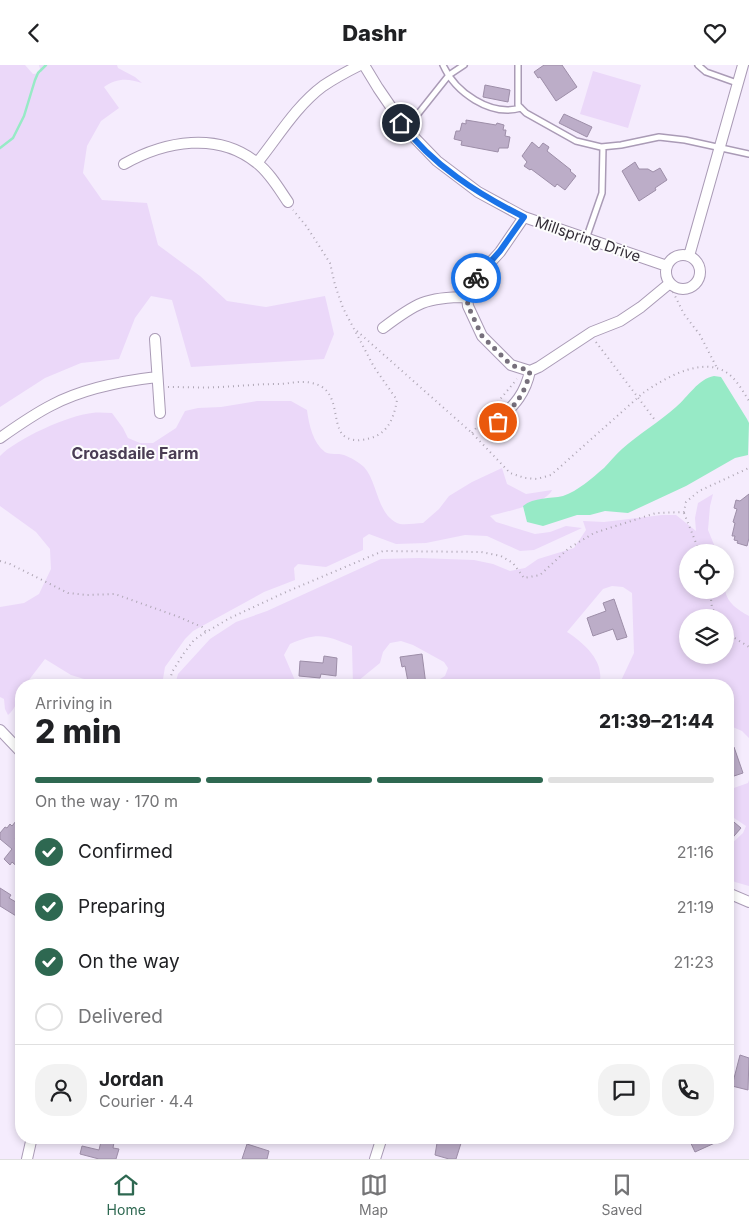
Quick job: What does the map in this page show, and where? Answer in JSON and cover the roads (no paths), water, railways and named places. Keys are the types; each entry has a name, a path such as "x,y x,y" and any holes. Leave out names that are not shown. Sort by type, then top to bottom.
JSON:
{"street":[{"name":"Millspring Drive","path":"362,65 406,129 437,161 478,192 524,217 667,266"},
{"path":"257,163 283,128 310,97 338,76 362,65"},
{"path":"689,256 742,65"},
{"path":"124,164 139,155 160,147 186,143 213,143 234,149 257,163 273,180 288,202"},
{"path":"524,217 500,251 476,277 467,297 468,306 482,336 511,365 526,369 539,367 590,334 620,321 641,307 670,283"},
{"path":"678,255 689,256 694,259 699,268 698,279 690,287 685,289 679,288 670,283 666,272 667,266 669,261 678,255"},
{"path":"383,328 418,303 436,298 467,297"},
{"path":"155,339 160,413"},
{"path":"498,422 522,395 526,369"},
{"path":"0,438 25,420 54,404 123,381 157,382"},
{"path":"0,730 15,746"},
{"path":"734,896 749,902"},
{"path":"27,1159 30,1144"},
{"path":"375,1159 380,1144"}],"lane":[{"path":"443,65 449,75 470,98 491,107 521,108"},
{"path":"406,129 449,75 464,65"},
{"path":"518,65 518,105 526,113 576,141 603,147 659,137 747,152"},
{"path":"698,65 706,72 737,83"},
{"path":"586,239 602,193 603,147"}],"waterway":[{"path":"0,148 13,138 24,116 38,73 46,65"}],"district":[{"name":"Croasdaile Farm","path":"135,453"}]}
